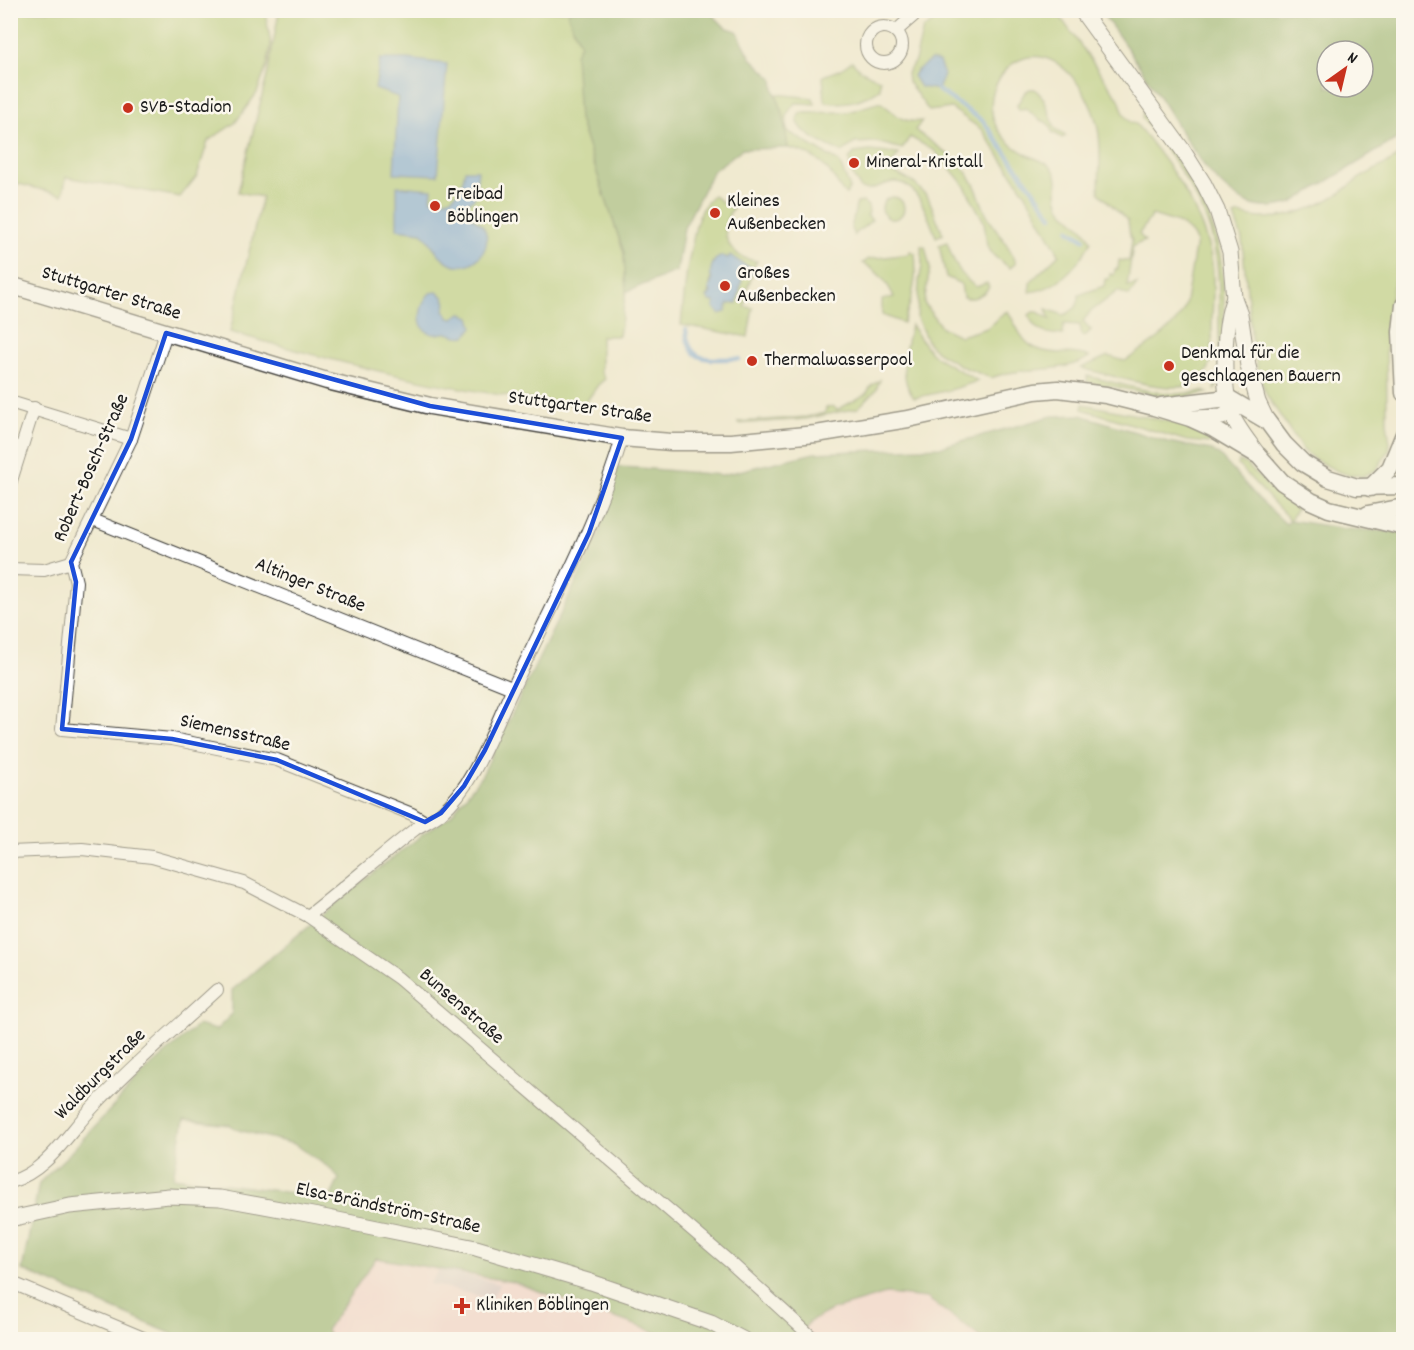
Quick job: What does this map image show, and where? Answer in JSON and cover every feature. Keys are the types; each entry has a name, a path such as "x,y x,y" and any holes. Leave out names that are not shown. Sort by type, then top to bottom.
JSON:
{"main road":[{"name":"Stuttgarter Straße","path":"10,285 327,381 430,406 622,438 671,442 731,442 816,434 908,419 1015,394 1058,389 1081,391 1154,407 1190,418 1259,456 1282,482 1303,497 1329,509 1362,516 1404,507"},
{"path":"1404,305 1401,332 1404,393"},
{"name":"Stuttgarter Straße","path":"1154,407 1233,406"},
{"path":"1233,406 1267,422 1284,444 1311,468 1344,484 1370,488 1404,486"},
{"path":"1370,488 1390,468 1404,434"},
{"path":"1362,516 1404,527"}],"street":[{"path":"896,31 920,10"},
{"path":"1080,10 1182,149 1204,184 1227,239 1234,298 1240,314 1248,366 1267,422"},
{"path":"1233,406 1226,327 1228,311 1234,298"},
{"name":"Robert-Bosch-Straße","path":"62,729 76,582 71,562 131,439 166,333"},
{"path":"1233,406 1253,383"},
{"path":"10,402 131,439"},
{"name":"Stuttgarter Straße","path":"1190,418 1212,418 1233,406 1259,456"},
{"path":"10,484 34,408"},
{"path":"308,916 425,822 441,813 464,786 485,750 512,688 589,533 612,473 622,438"},
{"name":"Altinger Straße","path":"93,520 512,688"},
{"path":"10,569 44,570 71,562"},
{"name":"Siemensstraße","path":"62,729 172,739 277,760 412,814 425,822"},
{"name":"Bunsenstraße","path":"10,852 82,849 152,857 244,883 308,916 398,978 723,1257 815,1340"},
{"name":"Waldburgstraße","path":"10,1182 24,1178 40,1167 94,1105 217,990"},
{"name":"Elsa-Brändström-Straße","path":"10,1219 70,1206 168,1196 220,1198 476,1248 611,1289 711,1323 744,1340"},
{"path":"10,1282 148,1340"}],"highlighted area":[{"path":"166,333 430,406 622,438 589,533 485,750 464,786 441,813 425,822 277,760 172,739 62,729 76,582 71,562 131,439"}],"shaded area":[{"name":"Kliniken Böblingen","path":"375,1258 513,1282 675,1339 331,1340 326,1330"},
{"path":"440,1269 500,1284 491,1299 429,1284"},
{"path":"886,1294 927,1298 983,1339 796,1340 809,1322 832,1310"}],"green space":[{"path":"570,10 709,11 725,27 737,31 751,58 773,79 774,89 783,113 788,148 742,149 713,171 684,228 677,271 626,292 624,253 579,119 575,54 580,44 568,15"},
{"name":"SVB-Stadion","path":"10,11 265,11 271,45 267,66 257,93 235,123 208,141 197,176 180,197 66,177 63,195 11,182"},
{"name":"Freibad Böblingen","path":"279,11 570,11 568,15 580,44 579,119 624,253 626,292 619,336 601,336 601,372 605,379 584,405 494,394 406,377 230,332 262,197 238,192 268,72"},
{"path":"950,11 1056,11 1119,99 1124,114 1130,122 1136,124 1173,172 1201,225 1212,263 1212,359 1210,367 1201,379 1183,387 1169,387 1081,368 1108,356 1125,361 1159,338 1180,316 1185,307 1196,241 1183,226 1171,221 1152,215 1139,234 1145,241 1133,246 1127,286 1137,284 1129,296 1118,291 1090,312 1083,321 1091,330 1086,335 1082,336 1080,325 1064,324 1063,335 1046,333 1034,326 1029,315 1033,312 1038,312 1050,319 1046,309 1064,315 1068,313 1077,305 1079,295 1104,286 1105,279 1109,279 1110,274 1114,275 1115,269 1118,269 1119,260 1129,261 1132,239 1128,221 1099,193 1098,129 1090,104 1074,79 1053,61 1041,57 1028,57 1011,65 1004,71 992,95 993,120 1004,137 1015,147 1047,164 1053,170 1057,178 1057,196 1060,206 1084,230 1091,242 1066,275 1050,286 1030,292 1030,282 1059,254 1025,193 982,130 951,108 929,111 908,82 907,73 915,61 923,29"},
{"path":"1100,11 1403,11 1403,135 1292,203 1258,207 1234,195 1209,171 1187,142"},
{"path":"852,61 860,70 880,80 880,89 854,101 825,102 823,76 841,69"},
{"path":"1035,89 1044,99 1055,128 1066,136 1062,138 1052,132 1046,122 1025,108 1019,110 1017,105 1025,92"},
{"path":"776,94 813,98 815,104 796,103 790,109 787,131 839,162 850,188 846,194 820,162 809,155 788,148 783,113"},
{"path":"880,102 903,119 922,121 915,130 961,166 975,187 987,216 1014,257 1016,263 1010,268 994,256 987,246 984,222 964,185 935,151 910,137 902,149 876,142 855,143 842,152 809,135 799,125 797,119 800,113 848,112"},
{"path":"1143,112 1168,145 1190,180 1209,216 1215,236 1222,270 1224,313 1223,371 1215,389 1219,352 1218,277 1214,246 1195,195 1175,162 1142,118"},
{"path":"870,151 899,154 888,169 914,183 928,197 943,234 936,237 920,200 907,186 898,182 872,189 861,189 853,176 849,160 854,153"},
{"path":"1403,154 1403,246 1386,321 1389,451 1376,470 1363,476 1349,475 1314,459 1303,450 1267,396 1258,372 1252,343 1242,239 1234,216 1239,214 1265,218 1304,211 1328,200"},
{"path":"713,195 733,208 726,226 728,242 739,255 757,261 753,268 731,256 713,262 709,294 728,303 737,303 741,277 747,273 753,274 745,294 745,307 753,308 748,337 681,325 687,269 696,225 701,210"},
{"path":"889,197 897,197 904,204 904,212 897,219 889,219 882,212 882,204"},
{"path":"863,202 868,206 867,215 872,220 854,235 851,229 856,206 857,203"},
{"path":"947,242 954,261 965,278 976,287 987,283 989,287 981,295 974,298 963,297 961,284 946,277 939,245"},
{"path":"921,246 925,246 930,268 924,303 941,327 960,336 987,328 1008,311 1022,336 1032,347 1049,352 1089,357 1068,366 1003,374 991,378 963,367 937,352 928,343 917,318 922,266"},
{"path":"910,251 915,253 915,280 912,298 903,323 882,315 882,300 894,297 882,277 863,263 869,259 909,254"},
{"path":"911,325 936,357 978,381 914,398 904,372 905,352"},
{"path":"1087,376 1159,392 1174,394 1202,391 1207,393 1177,398 1166,397 1087,382"},
{"path":"880,380 876,390 858,408 806,419 738,424 738,422 806,417 825,413 826,408 833,406 837,410 866,394 871,386"},
{"path":"1083,404 1186,425 1214,435 1209,443 1187,441 1082,409"},
{"path":"1081,415 1168,442 1212,450 1286,524 1290,520 1347,529 1403,532 1403,1339 983,1339 927,1298 886,1294 832,1310 809,1322 796,1339 675,1339 513,1282 376,1258 326,1330 331,1339 184,1339 22,1270 39,1183 148,1069 198,1025 216,1030 232,1014 232,990 349,892 451,815 482,775 599,535 616,467 722,475 814,453 940,447 1052,416","holes":["184,1120 230,1125 238,1130 294,1144 331,1169 339,1179 330,1198 173,1177"]},
{"path":"1239,461 1246,464 1275,493 1297,509 1290,520 1238,465"}],"water":[{"path":"380,59 407,59 447,64 438,175 394,173 398,97 375,89"},
{"path":"931,60 939,62 944,75 938,90 920,87 913,76"},
{"path":"465,170 478,170 475,197 463,208 483,226 487,238 483,252 478,258 465,265 458,265 442,257 422,232 397,229 397,186 432,189 431,199 446,200 459,190"},
{"name":"Großes Außenbecken","path":"730,255 753,268 753,274 743,275 737,303 728,304 726,312 719,314 714,307 715,302 707,298 711,292 709,289 712,280 711,270 716,259 722,256 728,258"},
{"path":"437,292 445,300 444,310 449,318 461,313 470,317 473,327 466,336 433,334 423,327 420,315 423,303 430,293"}],"waterway":[{"path":"938,90 983,121 1052,216"},
{"path":"1069,230 1084,239"},
{"path":"686,330 688,342 697,355 712,359 739,359"}],"place":[{"name":"SVB-Stadion","path":"128,108"},
{"name":"Mineral-Kristall","path":"854,163"},
{"name":"Freibad Böblingen","path":"435,206"},
{"name":"Kleines Außenbecken","path":"715,213"},
{"name":"Großes Außenbecken","path":"725,286"},
{"name":"Thermalwasserpool","path":"752,361"},
{"name":"Denkmal für die geschlagenen Bauern","path":"1169,366"},
{"name":"Kliniken Böblingen","path":"462,1306"}]}
